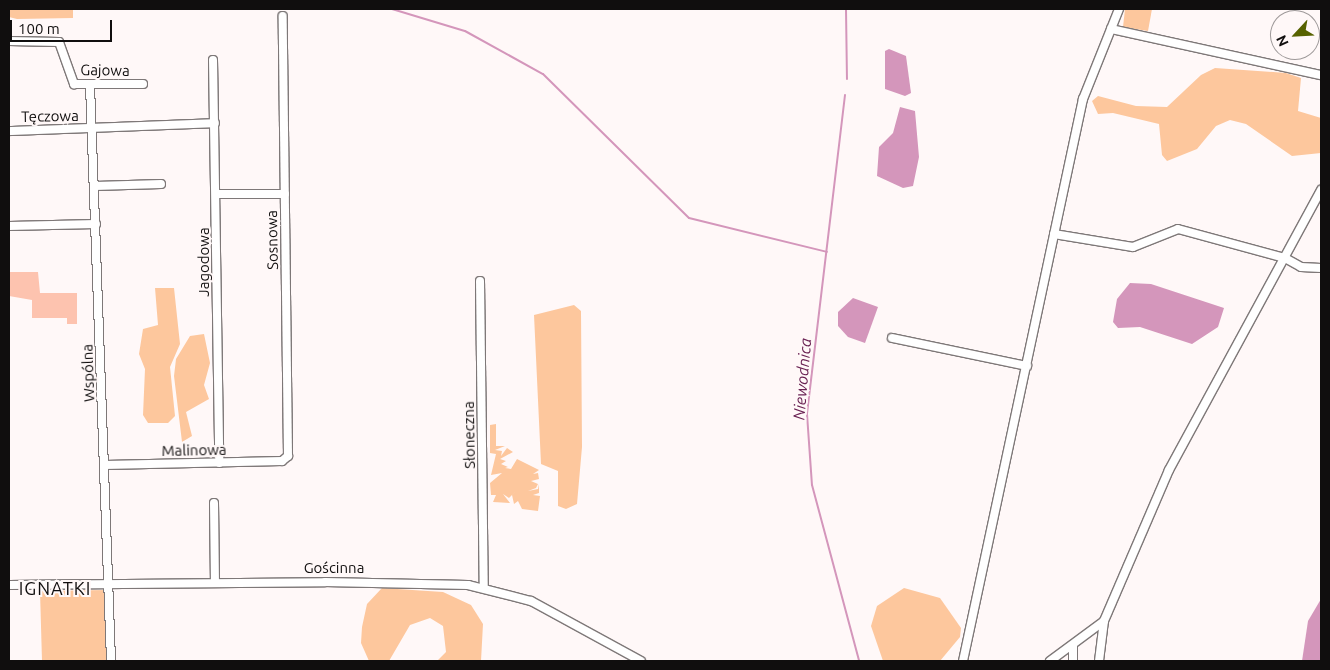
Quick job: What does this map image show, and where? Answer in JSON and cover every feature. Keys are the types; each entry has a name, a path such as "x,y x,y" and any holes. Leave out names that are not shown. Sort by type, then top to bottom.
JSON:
{"street":[{"path":"963,661 1083,98 1119,9"},
{"name":"Sosnowa","path":"282,461 288,456 283,16"},
{"path":"1111,29 1321,74"},
{"name":"Gajowa","path":"9,42 59,42 69,80 90,85 143,84"},
{"name":"Jagodowa","path":"213,60 218,194 219,463"},
{"name":"Wspólna","path":"90,85 106,465 111,661"},
{"name":"Tęczowa","path":"9,131 92,130 215,123"},
{"path":"95,186 161,184"},
{"path":"1102,660 1100,648 1104,621 1194,418 1285,258 1321,190"},
{"path":"218,194 285,194"},
{"path":"9,226 96,224"},
{"path":"1054,234 1133,247 1178,229 1285,258 1301,267 1321,268"},
{"name":"Słoneczna","path":"480,282 484,588"},
{"path":"892,338 1027,366"},
{"name":"Malinowa","path":"106,465 282,461"},
{"path":"214,503 215,583"},
{"name":"Gościnna","path":"9,585 412,582 484,588 553,612 641,661"},
{"path":"1050,661 1084,639 1104,621"},
{"path":"1084,639 1100,648"},
{"path":"1072,661 1073,646"}],"shaded area":[{"path":"9,9 73,9 73,18 17,19 9,17"},
{"path":"1125,9 1152,9 1148,31 1123,27"},
{"path":"889,49 906,56 911,93 905,96 885,89 885,51"},
{"path":"1215,68 1286,73 1301,78 1298,111 1321,118 1321,153 1292,156 1246,124 1230,120 1216,126 1197,149 1167,161 1162,155 1159,124 1113,113 1098,114 1092,101 1098,96 1136,106 1167,107 1201,75"},
{"path":"900,107 915,111 919,157 913,186 903,188 877,176 879,147 893,133"},
{"path":"1130,283 1151,284 1224,308 1218,327 1192,344 1140,327 1118,328 1113,322 1117,299"},
{"path":"155,288 174,288 180,344 170,367 175,416 168,423 148,423 143,415 145,369 139,354 143,329 158,325"},
{"path":"853,298 878,307 865,343 848,337 838,326 838,312"},
{"path":"574,305 581,311 582,447 577,504 566,509 558,506 558,471 541,464 534,315"},
{"path":"204,334 210,363 204,385 209,399 186,412 192,436 182,442 174,376 176,359 190,336"},
{"path":"496,424 496,446 505,446 495,450 502,451 501,456 507,448 513,452 500,459 506,461 501,464 508,467 505,468 511,469 517,459 539,470 533,474 538,473 539,479 531,481 538,484 536,488 528,491 538,489 539,484 539,493 533,495 540,496 538,511 522,509 518,501 514,504 512,495 509,498 503,494 510,503 493,502 496,495 491,495 490,483 502,473 491,475 496,454 490,453 490,425"},
{"path":"382,588 443,592 471,605 483,624 481,661 437,661 446,652 443,626 430,618 410,625 389,661 369,661 361,643 362,627 367,604"},
{"path":"904,588 940,598 961,628 960,637 940,661 883,661 871,626 877,606"},
{"path":"107,590 109,661 42,661 40,591"},
{"path":"1321,599 1321,661 1302,661 1308,621"}],"building":[{"path":"9,272 38,272 40,293 77,293 77,324 67,324 67,318 32,318 32,300 9,296"}],"waterway":[{"path":"392,9 465,31 543,74 689,218 827,252"},
{"name":"Niewodnica","path":"846,9 847,79"},
{"name":"Niewodnica","path":"845,95 807,414 812,485 859,661"}],"district":[{"name":"IGNATKI","path":"55,588"}]}
